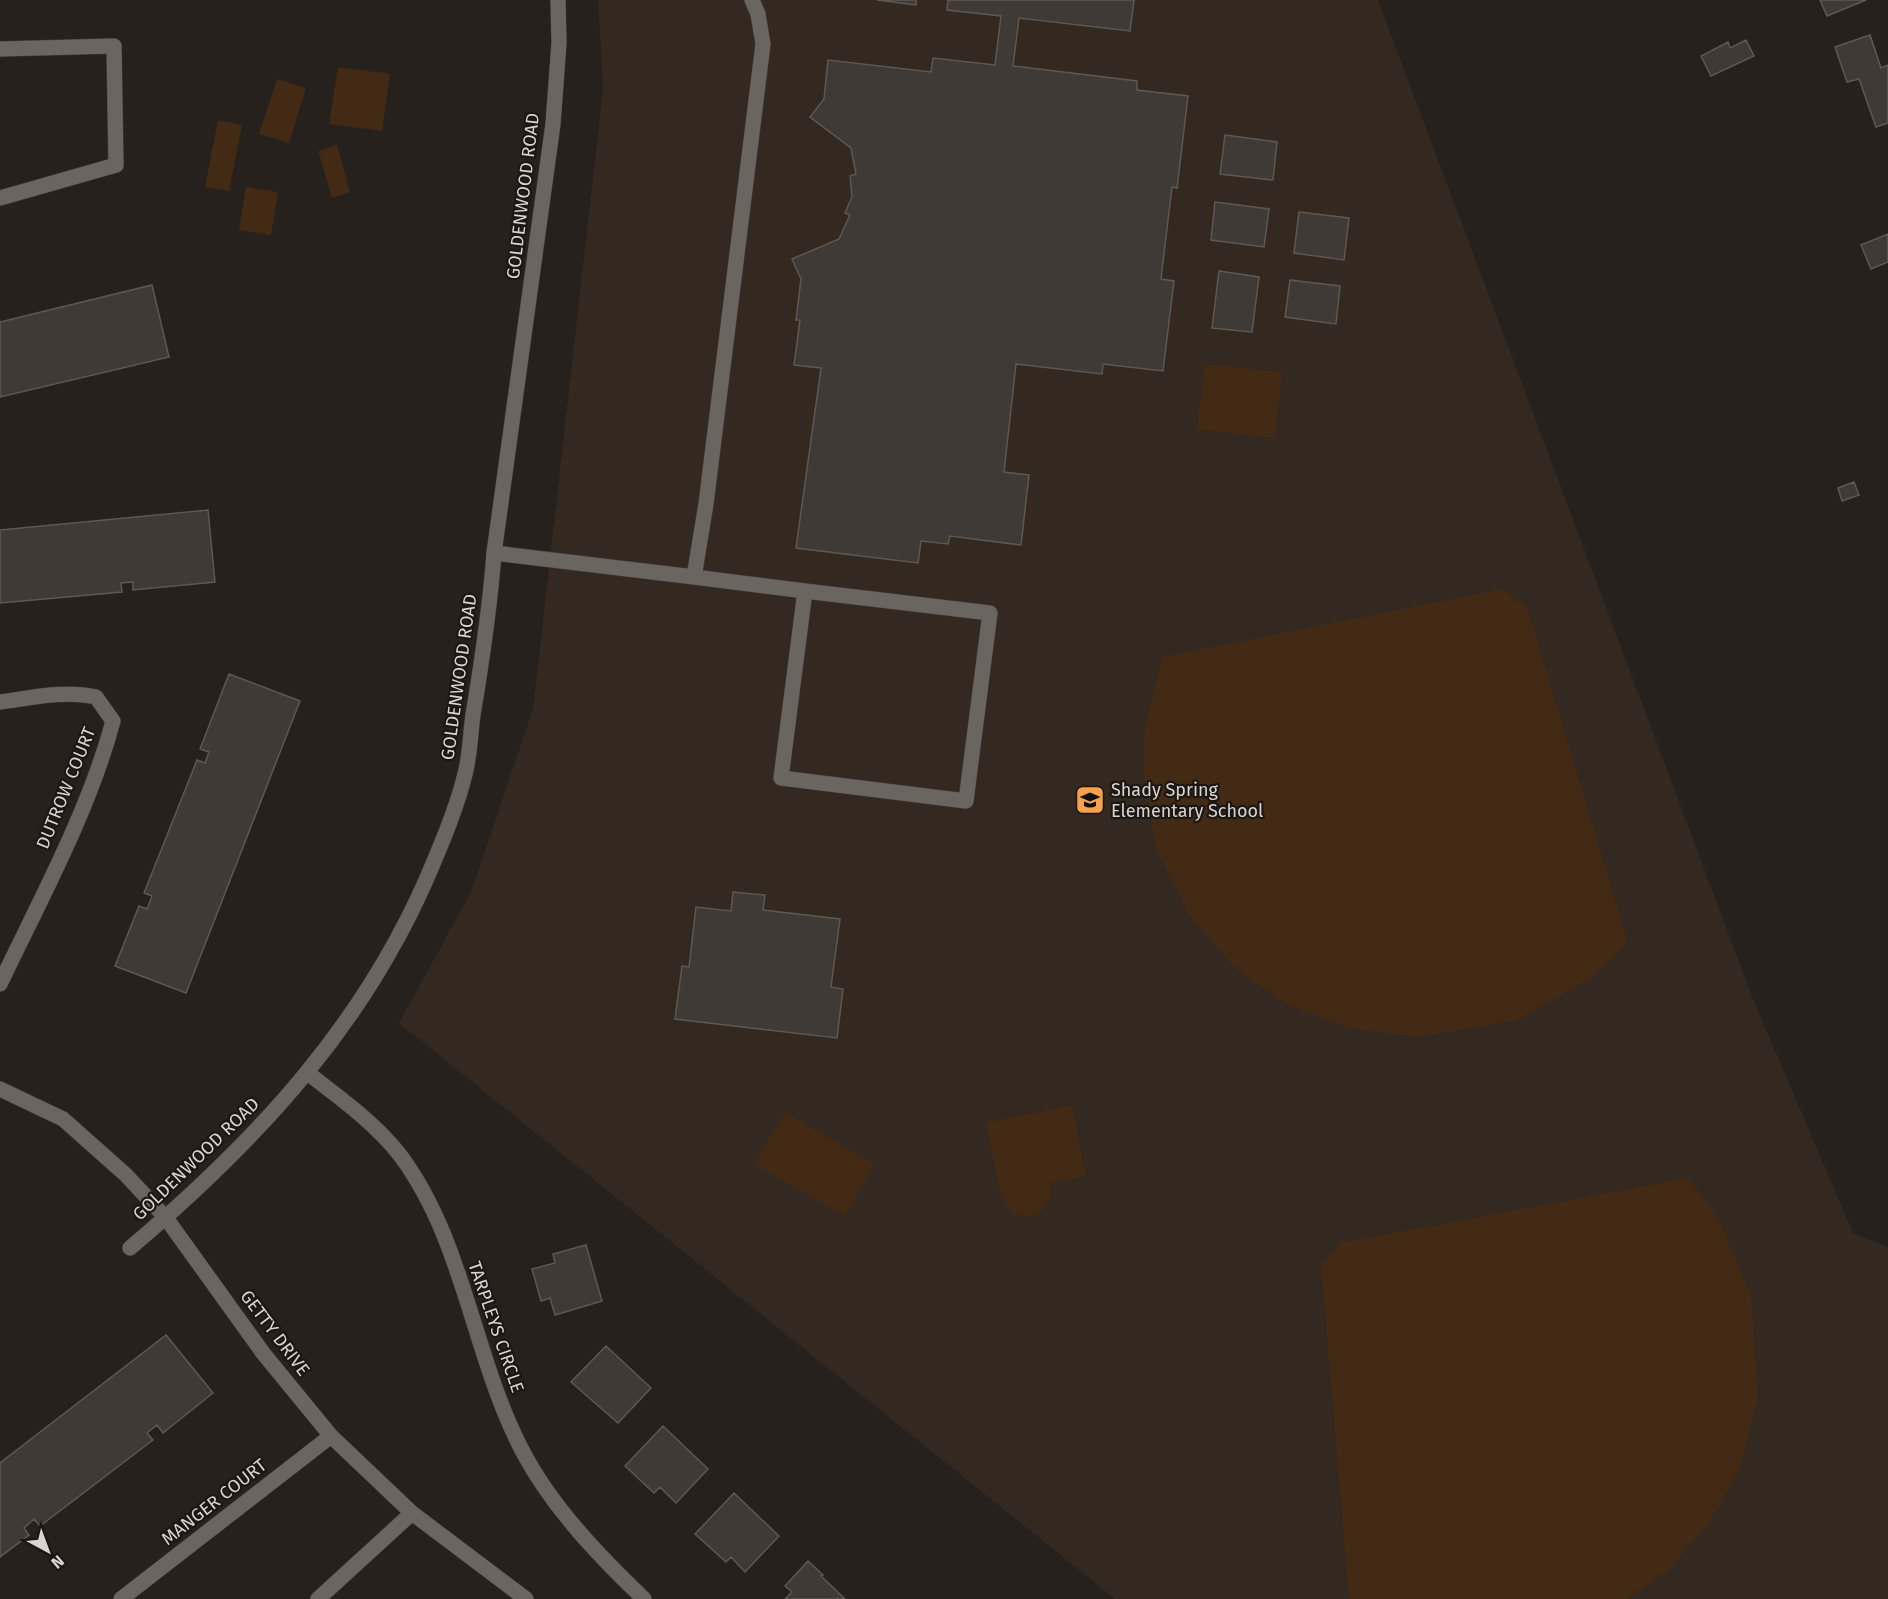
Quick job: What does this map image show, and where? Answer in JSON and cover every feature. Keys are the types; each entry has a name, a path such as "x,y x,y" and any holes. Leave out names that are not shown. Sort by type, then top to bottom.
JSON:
{"street":[{"name":"GOLDENWOOD ROAD","path":"130,1248 238,1152 309,1074 370,987 401,935 450,823 465,777 554,124 559,43 558,0"},
{"path":"694,577 706,504 763,44 758,14 752,0"},
{"path":"0,49 114,46 116,165 0,198"},
{"path":"494,553 990,613 966,801 781,778 805,591"},
{"name":"DUTROW COURT","path":"0,702 85,694 96,697 113,721 106,747 65,846 0,984"},
{"name":"TARPLEYS CIRCLE","path":"309,1074 372,1122 400,1156 422,1190 448,1249 493,1384 523,1453 561,1509 614,1570 644,1599"},
{"name":"GETTY DRIVE","path":"0,1089 63,1119 86,1137 166,1218 263,1353 331,1436 412,1513 526,1599"},
{"name":"MANGER COURT","path":"121,1599 331,1436"},
{"path":"318,1599 412,1513"}],"shaded area":[{"name":"Shady Spring Elementary School","path":"598,0 1378,0 1753,999 1853,1233 1888,1247 1888,1599 1115,1599 399,1023 471,892 533,709 603,89"},
{"path":"338,67 390,74 382,131 329,124"},
{"path":"277,79 306,88 289,143 259,134"},
{"path":"218,120 242,125 229,191 205,187"},
{"path":"337,145 350,192 332,198 318,151"},
{"path":"246,187 278,192 271,235 239,230"},
{"path":"1205,364 1282,372 1275,438 1197,429"},
{"path":"1502,589 1527,607 1628,943 1591,978 1518,1020 1418,1037 1349,1028 1285,1003 1234,967 1189,915 1156,847 1143,772 1145,725 1163,657"},
{"path":"1072,1105 1086,1176 1051,1183 1049,1200 1040,1212 1034,1215 1019,1215 1010,1211 1000,1193 986,1123"},
{"path":"785,1112 875,1164 845,1216 754,1164"},
{"path":"1688,1178 1718,1218 1751,1295 1758,1396 1741,1465 1708,1525 1666,1572 1627,1599 1349,1599 1321,1265 1341,1243"}],"building":[{"path":"877,0 916,0 916,5"},
{"path":"948,0 1134,0 1130,31 1019,18 1013,66 1137,81 1137,90 1188,96 1177,188 1172,187 1161,279 1174,281 1163,371 1103,364 1102,374 1016,364 1004,472 1029,475 1021,545 950,536 948,544 921,541 918,563 796,548 821,368 794,365 800,320 796,320 801,279 792,259 839,239 850,215 845,213 852,197 850,176 856,174 851,148 810,117 824,99 828,60 931,72 933,58 995,65 1001,16 947,10"},
{"path":"1820,0 1866,0 1827,16"},
{"path":"1870,35 1881,68 1888,65 1888,123 1876,127 1859,79 1847,82 1835,47"},
{"path":"1746,40 1754,56 1711,76 1701,56 1728,42 1730,48"},
{"path":"1225,135 1277,142 1273,180 1220,174"},
{"path":"1215,202 1269,209 1264,247 1211,240"},
{"path":"1299,212 1349,218 1344,260 1294,253"},
{"path":"1888,234 1888,262 1871,269 1861,245"},
{"path":"1219,271 1259,277 1252,332 1212,328"},
{"path":"1290,280 1340,286 1336,324 1285,317"},
{"path":"152,285 169,357 0,397 0,322"},
{"path":"1854,482 1859,495 1842,501 1838,488"},
{"path":"208,510 215,582 133,590 133,582 121,583 122,592 0,603 0,530"},
{"path":"229,674 300,701 186,993 115,966 139,906 147,909 152,896 144,893 197,760 205,763 209,752 200,749"},
{"path":"733,892 765,895 763,910 840,919 831,987 843,989 837,1038 675,1019 682,966 689,967 696,907 731,911"},
{"path":"586,1245 602,1301 555,1315 550,1298 541,1301 532,1269 555,1263 553,1254"},
{"path":"166,1335 213,1393 163,1433 157,1425 147,1433 153,1440 40,1526 34,1519 24,1528 29,1535 0,1557 0,1463"},
{"path":"606,1346 651,1388 618,1423 571,1382"},
{"path":"663,1426 708,1469 676,1503 660,1487 654,1493 625,1466"},
{"path":"734,1493 779,1536 745,1572 731,1557 726,1562 695,1534"},
{"path":"808,1561 845,1599 785,1599 792,1592 785,1586"}],"place":[{"name":"Shady Spring Elementary School","path":"1090,800"}]}
